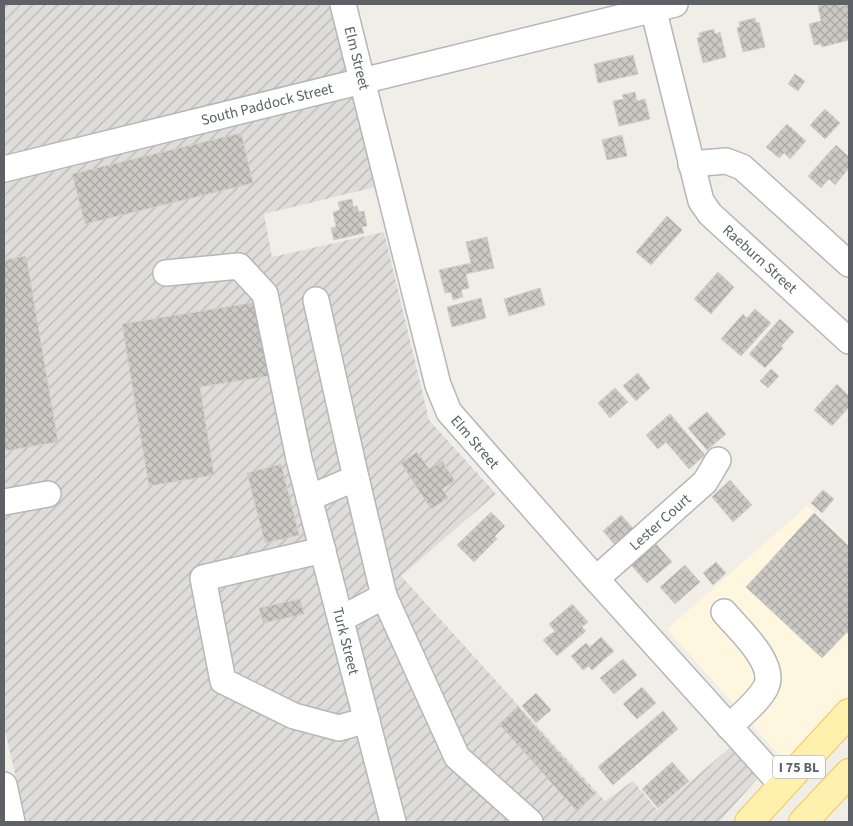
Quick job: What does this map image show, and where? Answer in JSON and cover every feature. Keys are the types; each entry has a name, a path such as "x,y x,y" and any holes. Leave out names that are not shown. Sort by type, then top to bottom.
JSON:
{"main road":[{"name":"I 75 BL","path":"749,822 849,713"},
{"name":"I 75 BL","path":"808,821 849,773"}],"street":[{"name":"Elm Street","path":"344,4 438,385 445,404 454,419 596,580 782,785"},
{"name":"South Paddock Street","path":"4,169 660,6"},
{"name":"Raeburn Street","path":"660,6 691,164 699,195 710,214 849,341"},
{"path":"691,164 726,161 742,168 849,264"},
{"name":"Turk Street","path":"166,273 239,266 265,294 299,459 393,822"},
{"path":"316,300 384,596 457,757 530,822"},
{"name":"Lester Court","path":"596,580 705,482 718,460"},
{"path":"309,498 356,478"},
{"path":"4,502 48,494"},
{"path":"323,550 202,578 222,681 294,716 330,726 339,728 367,720"},
{"path":"341,619 384,596"},
{"path":"724,612 762,657 767,670 767,685 760,695 729,727"},
{"path":"4,785 12,822"}],"shaded area":[{"path":"4,4 345,4 388,184 264,214 272,257 384,232 429,420 496,494 401,576 605,801 633,781 657,810 740,739 766,769 719,822 26,822 4,726"},
{"path":"807,506 849,543 849,695 785,762 667,629"}],"building":[{"path":"840,4 841,6 849,4 849,40 822,47 821,44 814,45 809,24 821,21 818,6"},
{"path":"755,18 756,23 759,22 765,47 743,52 737,28 740,27 739,22"},
{"path":"714,29 715,34 720,32 726,57 703,63 697,38 700,37 699,33"},
{"path":"633,55 638,74 598,83 594,64"},
{"path":"795,74 805,81 798,91 788,84"},
{"path":"635,92 637,101 645,99 650,119 619,126 613,101 624,99 622,95"},
{"path":"825,109 840,123 825,139 810,125"},
{"path":"787,124 806,141 790,159 784,153 779,158 766,147"},
{"path":"241,133 253,183 85,224 72,174"},
{"path":"622,135 627,156 607,160 602,140"},
{"path":"836,145 849,157 849,168 835,185 829,179 821,188 808,176"},
{"path":"352,199 353,207 357,206 359,212 364,211 367,226 362,227 364,233 334,240 331,228 336,227 333,212 340,210 338,202"},
{"path":"667,216 682,230 651,265 636,252"},
{"path":"487,237 494,268 466,274 469,288 461,290 463,297 453,300 451,292 445,293 439,270 471,263 466,242"},
{"path":"26,256 58,442 4,451 4,260"},
{"path":"718,272 734,287 711,314 694,299"},
{"path":"540,288 545,305 509,316 504,299"},
{"path":"481,298 486,318 452,327 447,307"},
{"path":"263,301 275,375 200,387 214,475 149,486 122,324"},
{"path":"755,309 771,323 741,356 721,339 743,314 747,318"},
{"path":"780,319 794,332 765,368 749,354"},
{"path":"771,369 779,376 768,388 760,381"},
{"path":"638,373 650,388 636,401 623,386"},
{"path":"837,384 849,396 849,407 832,426 814,410"},
{"path":"615,388 628,402 610,418 598,403"},
{"path":"707,412 726,434 707,450 688,428"},
{"path":"670,414 705,455 689,469 666,442 658,449 646,435"},
{"path":"417,452 429,469 442,461 455,481 442,489 448,498 431,509 401,463"},
{"path":"281,464 299,535 265,543 247,473"},
{"path":"730,480 752,505 733,522 712,497"},
{"path":"823,490 834,499 822,513 811,503"},
{"path":"491,512 505,526 495,536 497,539 474,562 457,545"},
{"path":"814,513 849,546 849,635 847,632 822,658 746,587"},
{"path":"621,515 639,535 620,551 603,531"},
{"path":"656,544 672,562 647,583 631,565"},
{"path":"716,562 726,573 713,585 703,573"},
{"path":"685,565 700,582 675,604 660,587"},
{"path":"300,599 304,614 263,623 259,608"},
{"path":"572,604 588,622 582,627 586,631 557,656 543,640 555,631 549,624"},
{"path":"601,637 614,651 592,670 588,666 583,670 571,656 586,643 590,647"},
{"path":"623,659 637,675 614,694 600,678"},
{"path":"642,687 656,703 637,719 623,704"},
{"path":"536,693 551,710 536,723 522,706"},
{"path":"518,707 595,794 577,811 499,724"},
{"path":"663,711 678,729 613,785 598,767"},
{"path":"672,762 689,781 658,808 642,789"}]}
